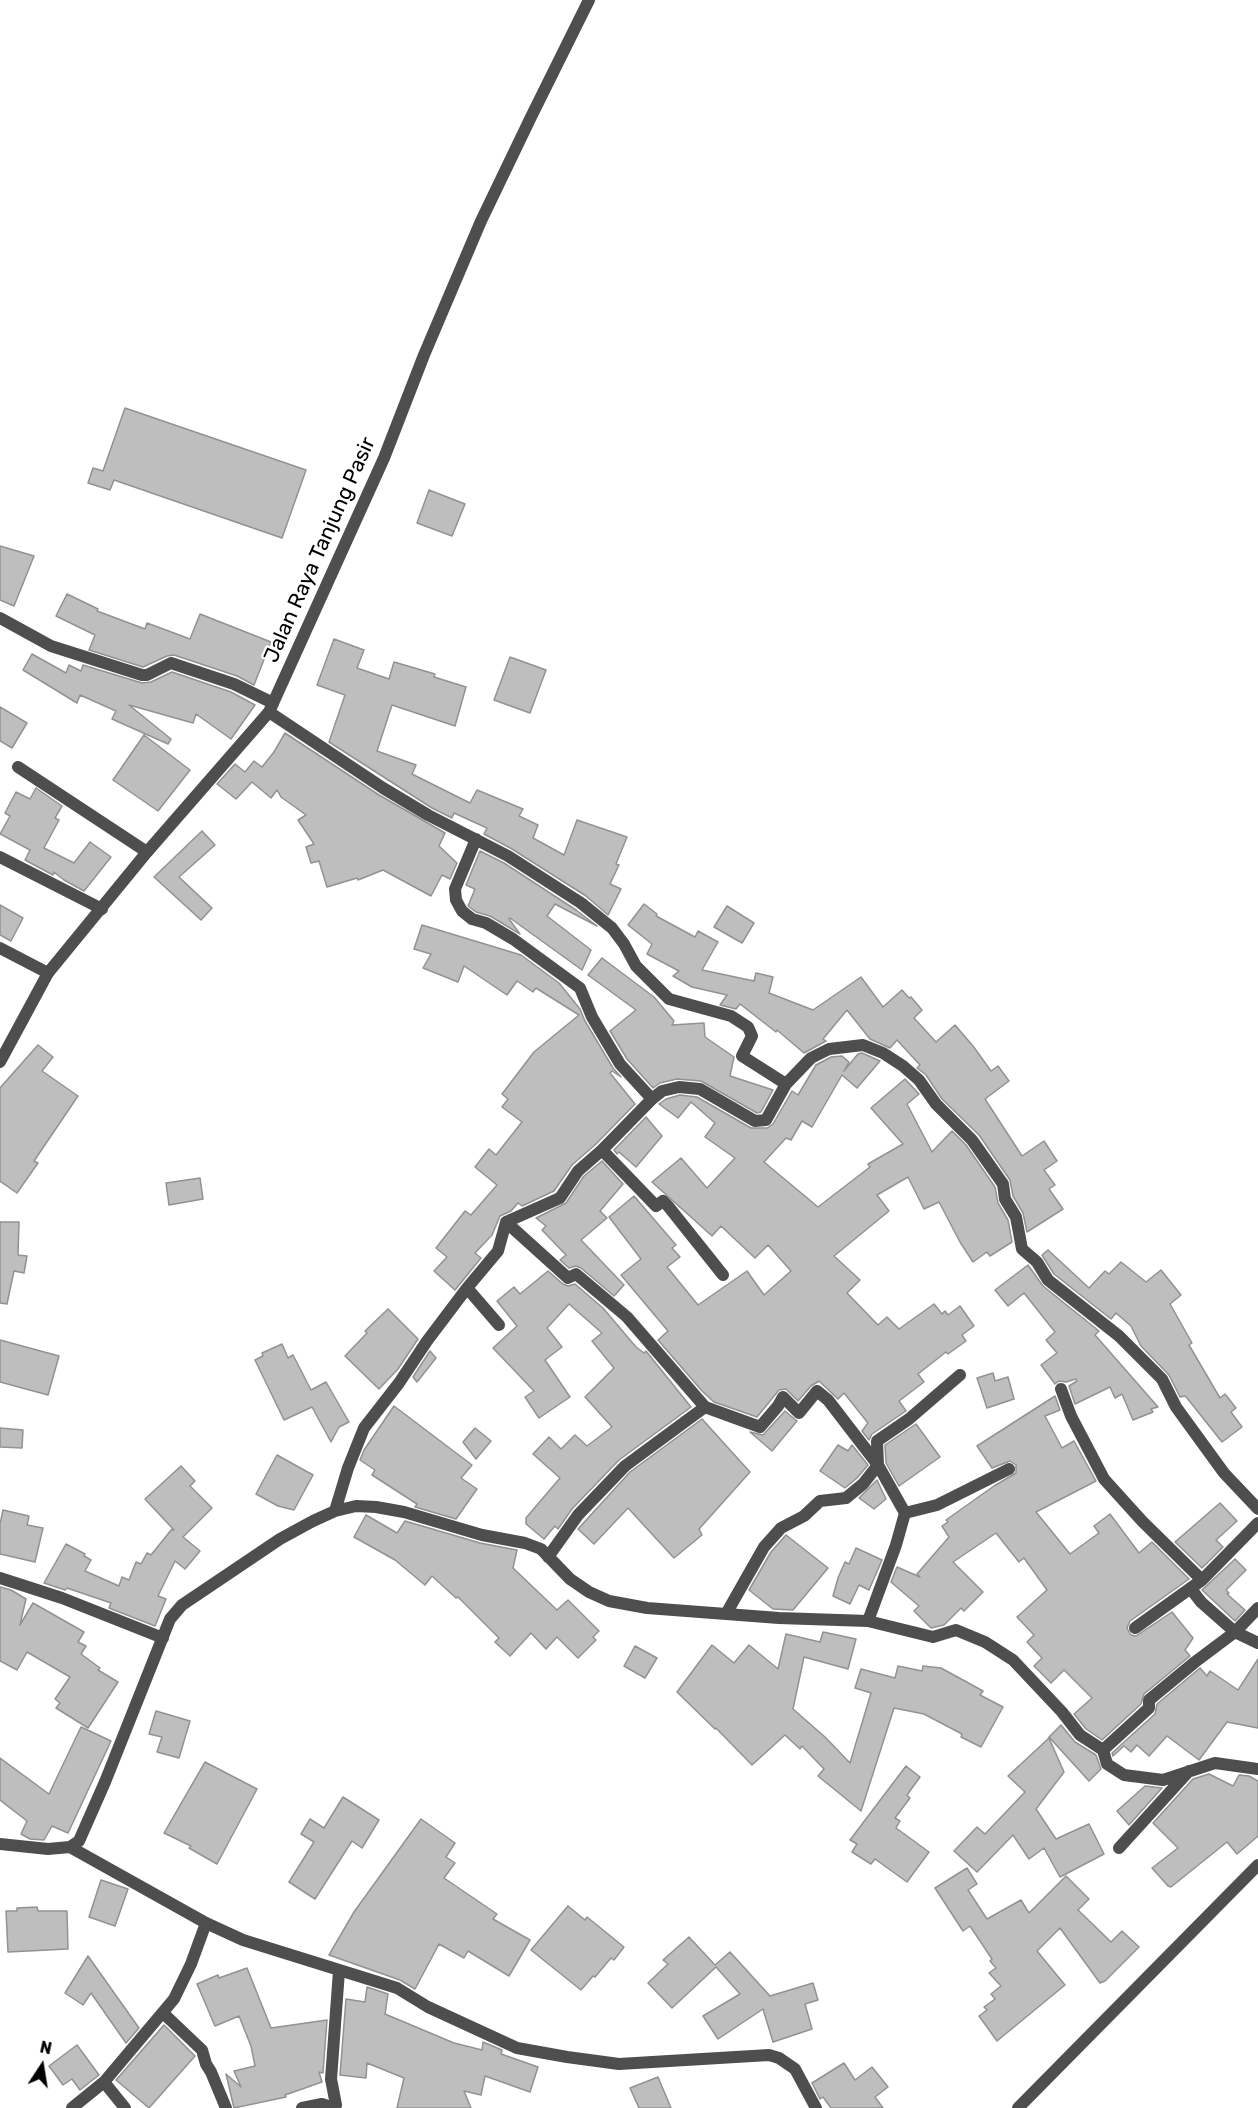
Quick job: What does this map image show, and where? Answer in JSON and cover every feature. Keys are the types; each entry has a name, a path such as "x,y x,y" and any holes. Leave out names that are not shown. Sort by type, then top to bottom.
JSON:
{"street":[{"name":"Jalan Raya Tanjung Pasir","path":"0,1062 48,973 147,852 271,707 384,458 424,355 481,221 589,0"},
{"path":"0,618 51,646 142,675 147,675 171,663 234,684 271,707 383,788 428,815 508,856 581,903 612,928 636,966 669,999 731,1016 748,1028 752,1036 742,1056 786,1084"},
{"path":"18,767 147,852"},
{"path":"476,839 455,889 456,900 462,911 472,919 486,923 513,939 579,988 592,1017 620,1064 652,1099"},
{"path":"0,857 102,909"},
{"path":"0,948 48,973"},
{"path":"506,1222 560,1198 578,1171 662,1091 679,1088 700,1089 755,1121 766,1120 786,1084 811,1058 829,1049 863,1046 883,1053 919,1080 936,1104 972,1140 1003,1184 1005,1199 1016,1217 1022,1249 1037,1262 1048,1280 1119,1336 1162,1379 1176,1407 1224,1473 1258,1509"},
{"path":"602,1150 656,1206 663,1201 668,1206 723,1275"},
{"path":"336,1511 348,1468 364,1428 466,1288 498,1251 506,1222"},
{"path":"506,1222 568,1278 576,1274 627,1317 705,1407 760,1427 783,1397 800,1413 817,1391 828,1400 878,1465 905,1513 868,1622"},
{"path":"466,1288 500,1325"},
{"path":"726,1614 765,1547 781,1528 804,1516 820,1501 846,1498 863,1485 878,1465 878,1441 909,1419 960,1375"},
{"path":"1061,1389 1071,1416 1104,1479 1142,1521 1202,1580"},
{"path":"548,1557 578,1515 625,1466 705,1407"},
{"path":"905,1513 937,1505 1009,1469"},
{"path":"0,1844 48,1849 70,1847 79,1840 170,1619 182,1605 280,1539 336,1511 356,1506 404,1512 482,1535 525,1543 540,1549 570,1579 589,1592 609,1601 647,1608 868,1622 933,1637 956,1630 985,1642 1013,1660 1062,1712 1080,1735 1103,1750 1107,1764 1124,1775 1163,1780 1215,1763 1258,1769"},
{"path":"1135,1628 1202,1580 1258,1523"},
{"path":"0,1578 62,1598 163,1638"},
{"path":"1191,1588 1201,1602 1235,1632 1258,1643"},
{"path":"1103,1750 1149,1708 1149,1700 1235,1632 1258,1608"},
{"path":"1119,1848 1190,1770"},
{"path":"70,1847 206,1923 243,1940 397,1989 428,2007 517,2048 619,2064 769,2055 779,2058 795,2069 816,2108"},
{"path":"1018,2108 1258,1864"},
{"path":"72,2108 104,2082 174,1999 191,1964 206,1923"},
{"path":"302,2108 322,2104 333,2108 336,2105 332,2079 339,1971"},
{"path":"163,2013 202,2050 226,2108"},
{"path":"104,2082 125,2108"}],"building":[{"path":"125,408 306,470 282,538 114,480 110,490 88,483 93,468 103,471"},
{"path":"429,490 465,504 452,536 417,523"},
{"path":"0,546 34,556 14,606 0,600"},
{"path":"67,594 98,609 97,611 145,629 147,623 190,639 200,614 271,642 254,685 237,676 174,655 143,667 89,650 95,635 56,616"},
{"path":"334,639 364,650 357,668 389,679 394,662 435,674 434,677 466,687 455,726 392,705 377,751 416,765 412,774 470,803 477,790 523,809 519,816 538,825 533,838 564,855 577,820 627,837 616,864 619,865 610,884 621,889 608,915 586,896 484,834 487,828 454,813 452,818 432,808 329,742 345,695 317,685"},
{"path":"32,654 66,673 69,665 81,671 83,665 142,683 151,682 172,672 231,692 255,705 231,739 196,714 193,723 129,705 171,739 168,744 112,719 116,711 80,695 77,703 23,670"},
{"path":"510,657 546,670 530,713 494,700"},
{"path":"0,707 27,723 12,748 0,741"},
{"path":"285,733 379,795 445,833 439,846 457,863 450,879 442,875 431,896 383,870 358,880 357,878 327,887 319,861 311,863 306,847 314,844 298,820 306,815 281,797 277,790 271,798 252,782 236,799 217,784 235,764 245,772 254,761 262,767"},
{"path":"144,735 190,770 158,811 113,780"},
{"path":"36,788 62,806 55,818 59,820 44,848 74,863 90,842 111,857 84,891 54,872 53,875 25,860 30,850 0,834 10,816 5,813 16,792 30,799"},
{"path":"202,831 215,845 179,877 212,908 201,920 154,877"},
{"path":"480,851 504,863 597,926 555,904 547,916 591,950 582,970 510,918 520,934 468,906 475,889 466,885"},
{"path":"644,904 657,914 656,916 695,937 698,931 718,942 702,970 754,981 756,973 773,977 769,993 813,1010 861,977 883,1007 902,990 909,998 911,997 922,1010 914,1018 936,1042 955,1025 991,1071 998,1066 1009,1081 985,1099 1022,1156 1044,1141 1057,1161 1044,1170 1055,1185 1049,1189 1063,1209 1027,1232 1023,1213 1013,1196 1010,1180 979,1135 942,1099 926,1075 917,1068 920,1065 897,1040 890,1048 870,1039 847,1010 823,1039 826,1041 804,1053 777,1030 776,1032 740,1004 736,1009 720,1005 727,995 692,987 673,976 679,971 647,954 652,944 628,925"},
{"path":"0,905 23,918 11,941 0,935"},
{"path":"727,906 754,923 742,943 714,927"},
{"path":"422,925 521,955 559,983 580,1009 613,1068 621,1077 612,1071 610,1073 635,1104 572,1165 554,1191 522,1206 518,1203 511,1211 500,1216 492,1235 475,1253 481,1258 455,1290 434,1271 447,1257 436,1248 465,1211 471,1215 497,1185 475,1167 489,1149 496,1155 522,1122 502,1107 508,1099 502,1094 534,1052 579,1015 536,988 533,992 517,981 507,995 464,966 458,982 423,968 431,954 414,949"},
{"path":"602,958 654,997 674,1021 672,1025 704,1023 705,1037 734,1057 730,1076 773,1090 761,1112 757,1113 701,1081 677,1079 660,1083 653,1088 627,1059 610,1031 636,1010 588,975"},
{"path":"38,1045 53,1057 42,1071 78,1096 34,1161 38,1163 17,1193 0,1181 0,1088"},
{"path":"862,1053 880,1061 857,1088 842,1075 812,1127 802,1121 791,1140 786,1138 764,1162 818,1207 870,1167 868,1164 903,1144 871,1108 905,1079 919,1094 907,1104 932,1152 952,1131 966,1145 995,1187 998,1203 1008,1220 1012,1242 990,1256 987,1252 973,1262 939,1202 924,1209 908,1177 877,1195 889,1211 834,1256 860,1280 847,1293 878,1325 887,1317 899,1329 934,1304 942,1314 945,1311 948,1315 960,1306 974,1326 962,1335 966,1341 948,1354 946,1352 918,1374 924,1382 899,1401 906,1411 872,1434 869,1440 862,1431 868,1423 844,1393 838,1399 819,1381 811,1386 798,1401 786,1389 779,1390 757,1417 714,1402 658,1340 668,1331 621,1275 641,1259 609,1217 634,1196 676,1245 672,1248 680,1257 667,1267 698,1305 747,1271 764,1295 791,1271 768,1245 755,1258 721,1226 712,1236 652,1182 681,1158 707,1188 735,1158 705,1137 715,1123 691,1102 678,1118 659,1104 666,1099 680,1095 697,1097 751,1128 767,1128 773,1124 792,1091 798,1095 816,1065 831,1057 842,1056 849,1062 844,1071 858,1054"},
{"path":"646,1117 662,1136 636,1167 614,1150"},
{"path":"602,1161 623,1184 600,1211 607,1218 581,1240 624,1285 614,1296 581,1268 576,1266 569,1268 560,1260 566,1255 542,1230 546,1226 536,1218 566,1203 584,1176"},
{"path":"200,1178 203,1199 169,1205 166,1183"},
{"path":"0,1222 19,1222 18,1255 27,1256 24,1273 14,1271 7,1304 0,1303"},
{"path":"1048,1250 1089,1288 1105,1271 1109,1274 1121,1262 1146,1282 1161,1270 1181,1295 1170,1304 1192,1343 1189,1345 1220,1398 1225,1394 1236,1408 1231,1412 1242,1427 1222,1442 1187,1398 1180,1397 1169,1375 1141,1346 1131,1326 1116,1313 1111,1319 1054,1274 1042,1255"},
{"path":"1028,1265 1043,1286 1099,1331 1095,1335 1158,1407 1151,1409 1153,1412 1133,1420 1122,1394 1115,1398 1110,1387 1075,1404 1069,1386 1077,1381 1076,1379 1066,1382 1059,1381 1055,1384 1041,1365 1057,1353 1046,1340 1055,1332 1024,1293 1008,1306 995,1290"},
{"path":"548,1271 563,1284 568,1286 575,1284 603,1308 636,1347 644,1353 646,1351 691,1407 619,1460 572,1509 558,1529 555,1526 544,1539 526,1524 526,1518 560,1478 533,1454 549,1437 561,1449 575,1435 587,1446 612,1427 585,1397 614,1368 592,1341 602,1333 569,1304 547,1328 562,1347 545,1360 570,1397 539,1418 525,1397 534,1391 493,1348 517,1326 497,1301 514,1287 520,1294"},
{"path":"388,1309 418,1339 398,1369 379,1389 345,1356 367,1333 365,1331"},
{"path":"0,1340 59,1356 48,1395 0,1382"},
{"path":"282,1344 288,1358 293,1355 311,1390 326,1382 349,1422 339,1427 331,1442 312,1407 284,1420 255,1360 263,1356 262,1353"},
{"path":"430,1351 436,1358 417,1382 413,1377"},
{"path":"993,1373 995,1381 1008,1377 1014,1399 987,1408 977,1378"},
{"path":"1055,1396 1060,1410 1045,1416 1062,1448 1074,1441 1096,1481 1036,1512 1070,1554 1099,1533 1094,1526 1110,1514 1139,1553 1152,1542 1189,1579 1130,1621 1127,1628 1131,1635 1136,1636 1172,1612 1193,1638 1185,1650 1190,1656 1144,1694 1141,1704 1102,1740 1086,1729 1074,1714 1092,1698 1064,1670 1051,1683 1034,1666 1042,1658 1027,1642 1034,1635 1017,1617 1047,1590 1024,1558 1019,1562 996,1533 953,1562 983,1592 964,1611 961,1608 944,1625 931,1628 914,1611 919,1606 891,1582 897,1567 920,1577 917,1574 949,1537 942,1526 948,1522 946,1520 1016,1473 1016,1465 1010,1461 992,1468 977,1446"},
{"path":"394,1406 472,1465 461,1478 477,1489 456,1519 415,1507 417,1504 372,1475 375,1470 360,1460 364,1450"},
{"path":"785,1411 797,1421 772,1451 750,1432 763,1435"},
{"path":"702,1419 750,1472 699,1529 702,1535 674,1558 628,1508 594,1544 578,1529 630,1472"},
{"path":"916,1424 940,1457 899,1486 886,1463 885,1445"},
{"path":"0,1428 23,1430 22,1448 0,1447"},
{"path":"475,1428 491,1441 476,1459 463,1442"},
{"path":"838,1445 848,1451 852,1445 868,1465 845,1488 820,1471"},
{"path":"277,1455 313,1475 294,1510 278,1506 256,1494"},
{"path":"181,1466 195,1481 190,1486 212,1508 183,1537 200,1551 185,1569 175,1561 158,1596 166,1599 155,1626 109,1608 111,1603 44,1583 66,1544 85,1554 84,1556 91,1560 85,1571 119,1586 122,1577 129,1580 136,1562 141,1564 147,1553 151,1555 172,1529 174,1530 145,1499"},
{"path":"877,1480 886,1499 874,1509 859,1498"},
{"path":"1220,1503 1237,1521 1216,1540 1223,1547 1202,1568 1175,1542"},
{"path":"3,1510 29,1516 27,1525 43,1528 35,1562 0,1554 0,1524"},
{"path":"366,1515 397,1533 405,1521 480,1543 517,1550 513,1568 557,1610 568,1600 599,1631 593,1637 596,1640 578,1658 557,1637 546,1649 531,1633 510,1656 495,1642 499,1638 458,1597 456,1598 432,1576 425,1585 395,1560 354,1537"},
{"path":"786,1535 828,1568 793,1610 773,1609 749,1590 771,1552"},
{"path":"856,1548 882,1560 869,1590 859,1585 850,1604 833,1596 845,1562 849,1564"},
{"path":"1235,1559 1246,1570 1226,1590 1229,1593 1227,1594 1245,1610 1235,1621 1202,1590"},
{"path":"0,1587 11,1590 26,1599 20,1625 33,1603 84,1632 78,1642 86,1646 81,1654 100,1668 98,1670 118,1682 88,1728 56,1708 60,1703 55,1699 70,1677 27,1652 17,1670 0,1661"},
{"path":"823,1632 856,1639 848,1669 804,1657 793,1709 850,1763 871,1693 855,1688 861,1669 895,1678 898,1666 922,1671 923,1666 941,1668 983,1691 980,1695 1003,1707 981,1747 924,1714 894,1708 861,1811 818,1776 824,1769 802,1746 800,1749 785,1735 752,1765 677,1692 712,1645 734,1663 749,1645 778,1669 786,1634 820,1642"},
{"path":"635,1646 657,1658 645,1678 624,1666"},
{"path":"1258,1659 1258,1728 1227,1722 1199,1760 1167,1736 1149,1756 1137,1745 1131,1752 1124,1746 1113,1756 1112,1753 1155,1714 1157,1704 1200,1668 1207,1676 1210,1671 1238,1690"},
{"path":"156,1711 190,1721 179,1758 157,1752 162,1737 149,1734"},
{"path":"1061,1725 1075,1742 1096,1755 1101,1769 1089,1781 1049,1737"},
{"path":"81,1727 111,1741 68,1833 52,1826 44,1840 30,1839 21,1834 27,1821 0,1800 0,1758 49,1794"},
{"path":"1049,1738 1064,1772 1036,1809 1056,1839 1089,1824 1104,1854 1060,1877 1044,1848 1029,1859 1013,1835 977,1872 954,1851 977,1827 985,1834 1025,1792 1008,1776"},
{"path":"205,1762 257,1789 217,1864 189,1848 191,1846 164,1833"},
{"path":"906,1766 920,1777 907,1795 910,1798 895,1818 900,1821 896,1828 929,1852 907,1882 875,1859 871,1864 852,1852 857,1844 850,1840"},
{"path":"1209,1774 1233,1786 1239,1775 1249,1776 1258,1781 1258,1836 1237,1854 1227,1842 1171,1887 1168,1886 1152,1868 1178,1848 1153,1823 1193,1779"},
{"path":"1145,1786 1162,1788 1129,1825 1117,1811"},
{"path":"343,1797 379,1820 362,1848 352,1841 315,1899 289,1882 314,1842 301,1834 310,1819 324,1828"},
{"path":"421,1819 455,1843 446,1857 455,1863 444,1878 497,1914 493,1919 530,1940 509,1976 468,1951 464,1958 439,1944 415,1989 400,1980 329,1955 354,1912"},
{"path":"967,1868 977,1884 968,1890 987,1919 1021,1900 1029,1913 1066,1876 1089,1899 1078,1910 1111,1942 1122,1931 1139,1947 1105,1981 1100,1983 1060,1928 1037,1951 1065,1985 997,2041 979,2016 987,2010 984,2007 995,1999 991,1994 1001,1986 989,1973 996,1968 970,1926 963,1931 935,1888"},
{"path":"101,1880 128,1889 115,1926 89,1917"},
{"path":"568,1906 585,1920 587,1917 624,1947 614,1960 611,1958 581,1990 531,1950"},
{"path":"37,1907 38,1911 67,1911 68,1949 8,1952 6,1911"},
{"path":"689,1937 715,1965 730,1952 770,1996 813,1983 818,2000 805,2004 812,2029 773,2042 763,2009 718,2039 703,2016 740,1994 716,1967 672,2008 648,1983 668,1964 663,1960"},
{"path":"88,1956 139,2028 126,2043 91,1993 83,2005 65,1993"},
{"path":"247,1968 271,2028 327,2020 323,2073 319,2072 322,2082 285,2095 286,2097 234,2108 226,2074 241,2087 234,2071 255,2066 251,2046 239,2016 215,2026 197,1984 218,1975 219,1978"},
{"path":"367,1987 388,1994 385,2014 454,2043 482,2050 483,2042 502,2050 501,2054 538,2067 530,2092 485,2076 481,2095 464,2091 471,2108 397,2108 404,2078 367,2063 366,2078 340,2075 346,1999 365,2002"},
{"path":"164,2025 195,2056 149,2108 116,2080"},
{"path":"77,2045 99,2075 80,2090 72,2079 63,2085 49,2066"},
{"path":"844,2063 855,2080 872,2067 888,2087 875,2097 883,2108 831,2108 823,2097 820,2099 812,2083"},
{"path":"658,2077 671,2108 639,2108 630,2088"}]}
